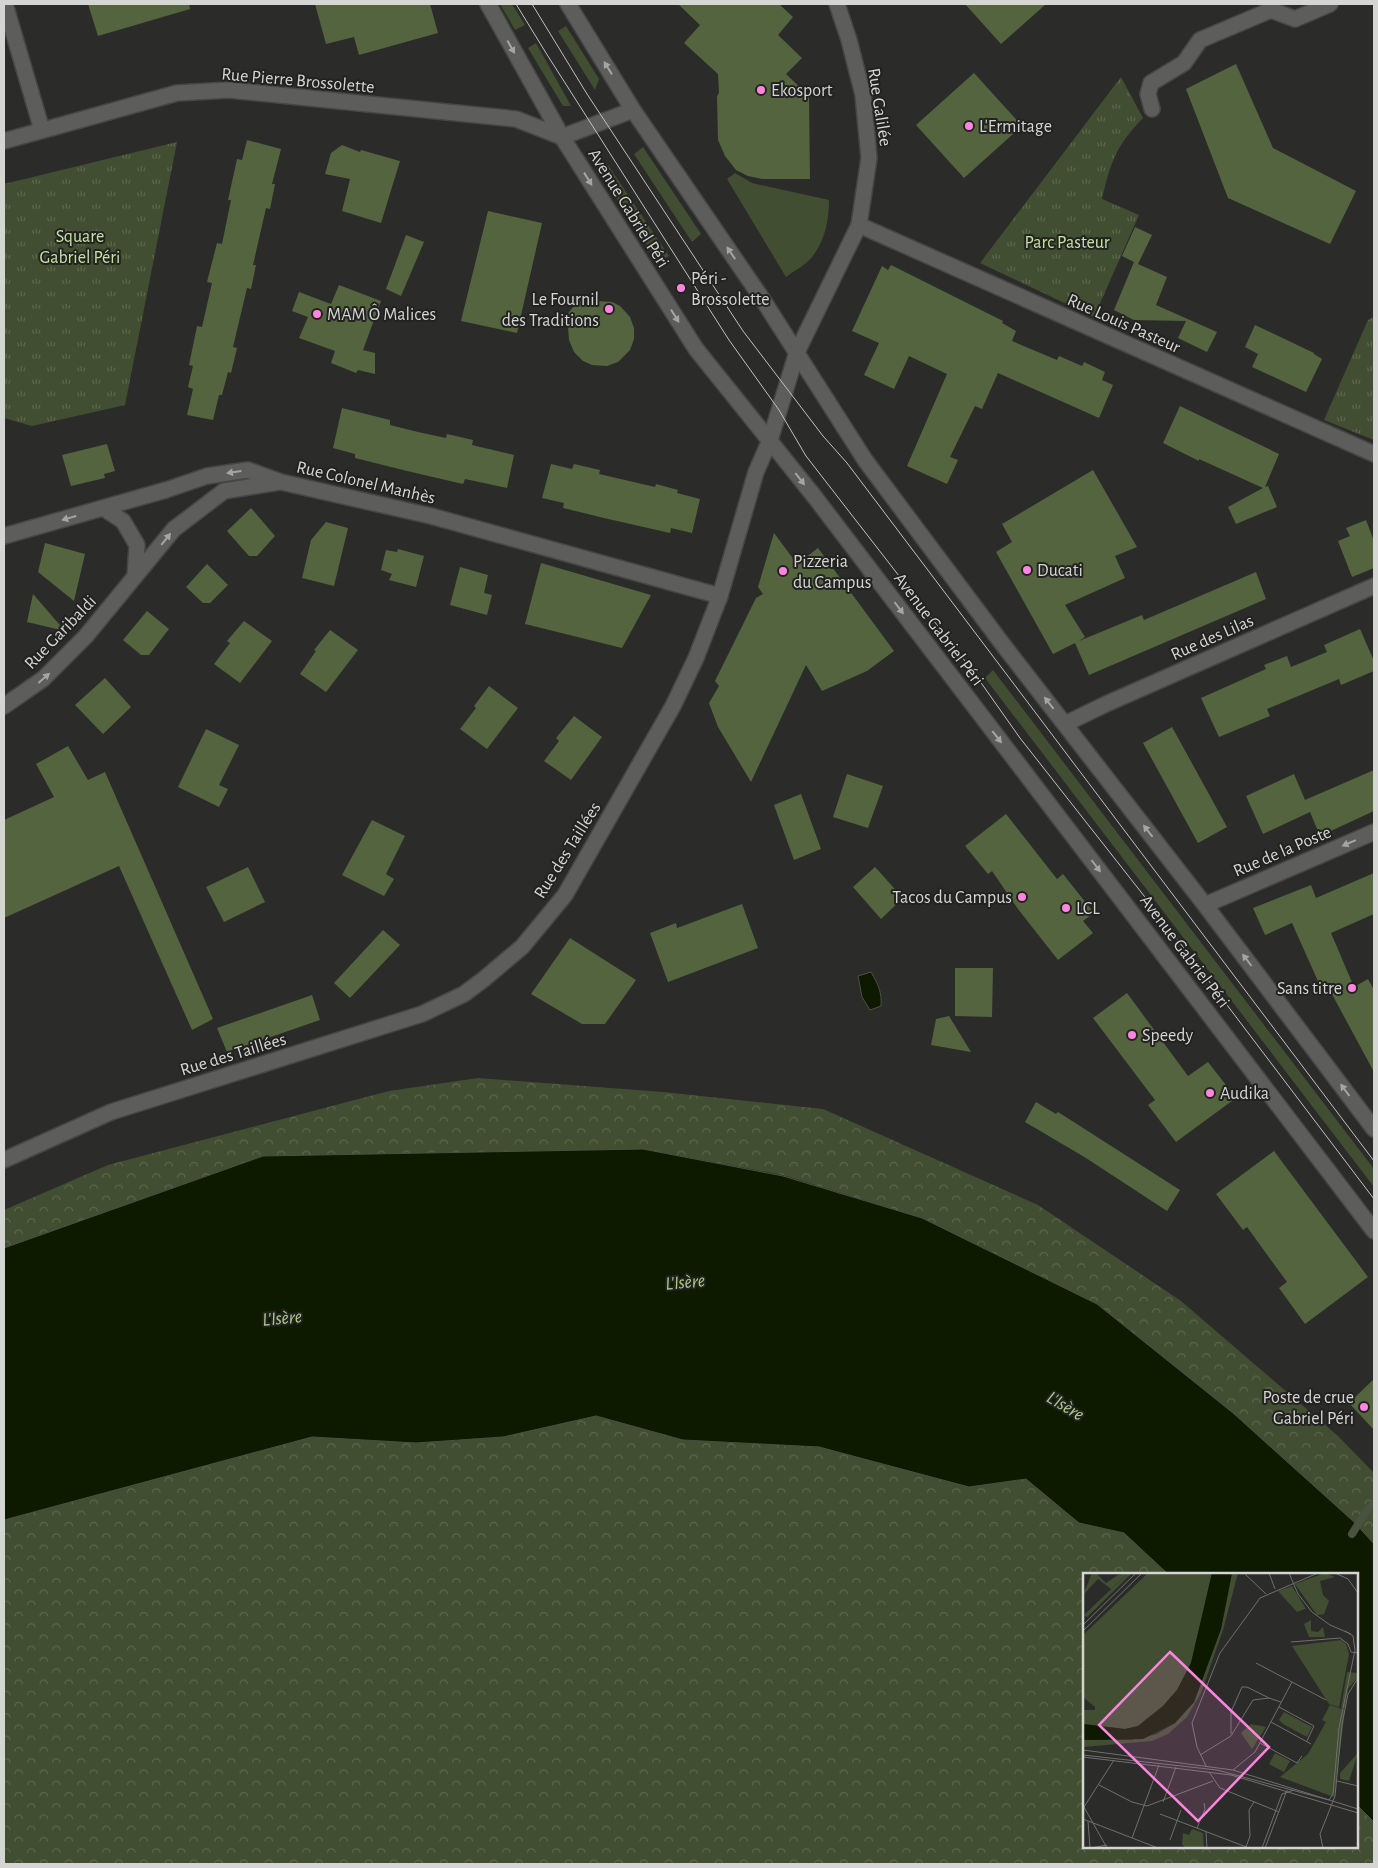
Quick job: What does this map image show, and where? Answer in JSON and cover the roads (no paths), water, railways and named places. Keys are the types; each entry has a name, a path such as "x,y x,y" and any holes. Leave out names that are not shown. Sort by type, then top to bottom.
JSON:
{"street":[{"path":"5,4 42,130"},
{"name":"Avenue Gabriel Péri","path":"488,4 562,137 696,349 770,440 1374,1231"},
{"path":"568,4 633,110 797,352 865,460 1374,1129"},
{"name":"Rue Galilée","path":"770,440 797,352 860,225 869,158 863,95 849,40 837,4"},
{"path":"1152,109 1148,94 1151,83 1184,63 1200,40 1271,10 1295,19 1330,4"},
{"name":"Rue Pierre Brossolette","path":"4,141 177,93 229,90 516,119 562,137"},
{"path":"562,137 633,110"},
{"name":"Rue Louis Pasteur","path":"860,225 1374,454"},
{"name":"Rue des Taillées","path":"4,1160 111,1112 422,1014 464,994 522,947 565,896 673,706 696,658 720,596 756,472 770,440"},
{"name":"Rue Colonel Manhès","path":"4,536 166,490 207,476 248,470 280,482 431,516 720,596"},
{"name":"Rue Garibaldi","path":"4,706 43,679 86,636 174,529 224,491 280,482"},
{"path":"103,508 123,521 137,545 135,576"},
{"name":"Rue des Lilas","path":"1065,724 1106,704 1374,586"},
{"name":"Rue de la Poste","path":"1205,905 1374,832"}],"water":[{"path":"871,972 879,988 881,1006 870,1010 862,997 858,976"},
{"name":"L'Isère","path":"643,1149 783,1176 922,1218 1097,1304 1233,1413 1354,1522 1374,1544 1374,1822 1358,1806 1358,1573 1167,1573 1124,1533 1079,1523 1026,1479 969,1487 819,1447 683,1440 596,1416 503,1437 416,1443 312,1437 4,1520 4,1248 263,1156"}],"waterway":[{"path":"1352,1534 1367,1510 1374,1504"}],"tram line":[{"path":"516,4 729,340 779,410 806,456 972,670 1020,738 1152,906 1374,1199"},
{"path":"532,4 587,94 743,331 823,436 847,463 1374,1161"}],"place":[{"name":"Ekosport","path":"761,90"},
{"name":"L'Ermitage","path":"969,126"},
{"name":"Péri - Brossolette","path":"681,288"},
{"name":"Le Fournil des Traditions","path":"609,309"},
{"name":"MAM Ô Malices","path":"317,314"},
{"name":"Ducati","path":"1027,570"},
{"name":"Pizzeria du Campus","path":"783,571"},
{"name":"Tacos du Campus","path":"1022,897"},
{"name":"LCL","path":"1066,908"},
{"name":"Sans titre","path":"1352,988"},
{"name":"Speedy","path":"1132,1035"},
{"name":"Audika","path":"1210,1093"},
{"name":"Poste de crue Gabriel Péri","path":"1364,1407"}],"park label":[{"name":"Parc Pasteur","path":"1067,242"},
{"name":"Square Gabriel Péri","path":"80,246"}]}
